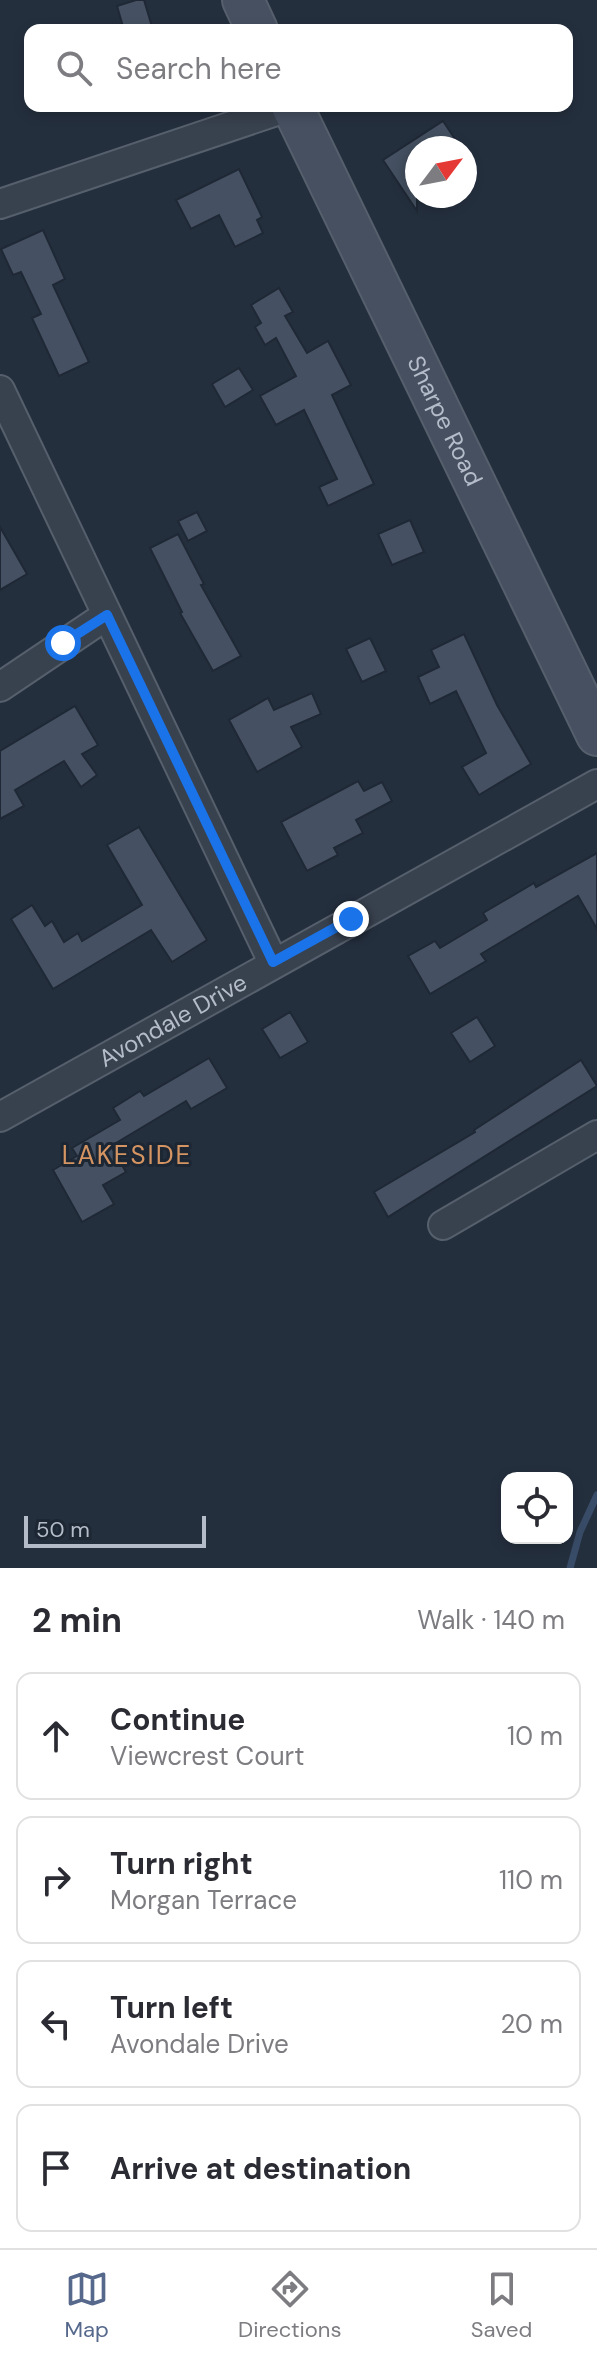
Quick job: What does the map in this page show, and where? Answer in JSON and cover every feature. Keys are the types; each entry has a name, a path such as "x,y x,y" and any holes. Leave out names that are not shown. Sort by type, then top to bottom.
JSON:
{"street":[{"path":"243,0 254,24"},
{"path":"0,204 273,112"},
{"name":"Sharpe Road","path":"294,112 597,735"},
{"path":"0,390 273,962"},
{"path":"0,687 107,615"},
{"name":"Avondale Drive","path":"0,1117 597,784"},
{"path":"443,1225 597,1135"}],"building":[{"path":"144,0 151,24 122,24 117,6"},
{"path":"443,121 453,136 420,136"},
{"path":"405,146 405,193 383,160"},
{"path":"239,169 262,217 257,220 263,233 235,247 219,215 191,229 176,200"},
{"path":"43,230 65,279 53,285 89,362 59,376 32,318 41,314 21,272 13,275 1,249"},
{"path":"279,288 293,312 285,316 307,353 328,341 351,385 332,395 374,484 328,506 319,487 337,479 304,410 276,425 260,396 296,376 276,338 265,345 255,327 261,323 251,305"},
{"path":"239,368 253,390 225,407 212,384"},
{"path":"197,512 207,531 188,541 178,521"},
{"path":"410,520 424,552 392,565 378,534"},
{"path":"0,527 27,574 0,590"},
{"path":"178,534 204,584 201,585 241,656 213,671 180,613 150,548"},
{"path":"464,634 497,705 531,764 479,795 462,767 486,753 456,691 430,704 418,677 439,667 431,650"},
{"path":"370,638 386,671 362,682 346,649"},
{"path":"312,693 321,714 291,727 302,747 257,772 229,720 268,698 274,710"},
{"path":"75,706 98,745 82,754 97,775 81,787 64,761 15,790 24,806 0,819 0,751"},
{"path":"358,781 364,791 382,782 392,801 356,820 363,833 334,848 338,855 307,871 281,822"},
{"path":"139,827 207,940 172,962 151,930 53,989 11,919 32,905 45,926 52,921 64,942 78,933 82,941 142,905 107,845"},
{"path":"597,853 597,929 578,896 481,954 486,961 430,994 408,956 435,941 440,948 487,920 483,913 534,883 536,887"},
{"path":"290,1012 308,1042 280,1058 262,1029"},
{"path":"477,1017 495,1046 470,1062 451,1033"},
{"path":"209,1058 227,1088 191,1109 186,1101 111,1146 126,1172 103,1185 114,1204 82,1222 53,1170 77,1156 72,1148 120,1120 113,1108 140,1091 144,1096"},
{"path":"581,1060 597,1086 388,1217 374,1192 475,1132"}],"waterway":[{"path":"570,1568 580,1532 597,1495"}],"district":[{"name":"LAKESIDE","path":"127,1155"}],"route":[{"path":"63,643 107,615 213,831 273,962 351,919"}]}
